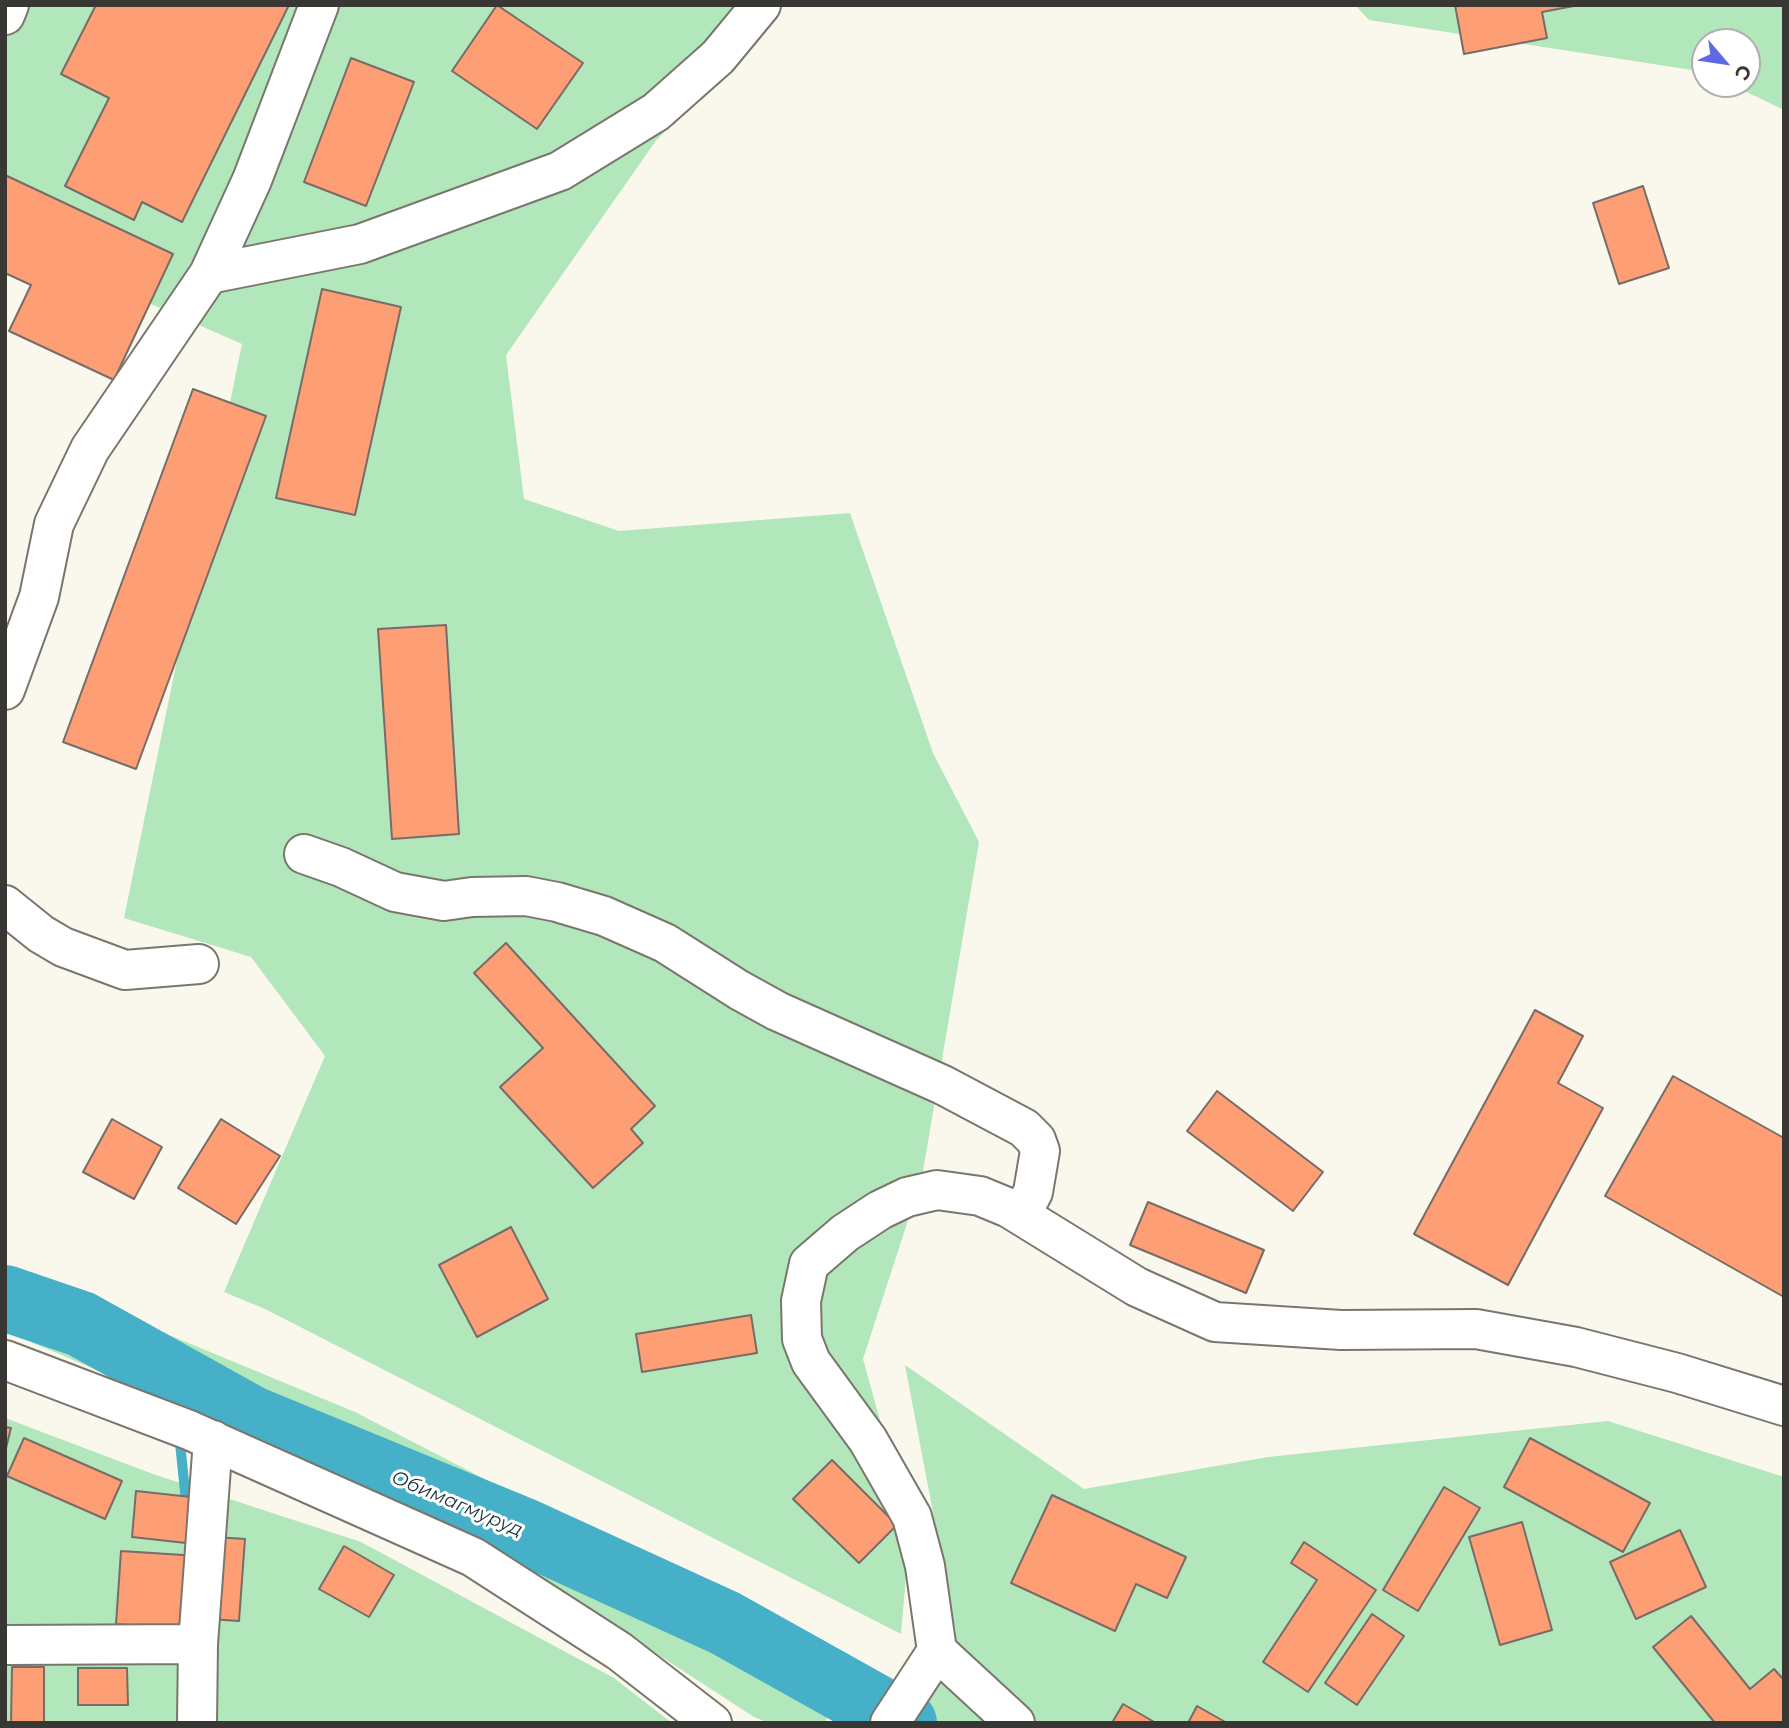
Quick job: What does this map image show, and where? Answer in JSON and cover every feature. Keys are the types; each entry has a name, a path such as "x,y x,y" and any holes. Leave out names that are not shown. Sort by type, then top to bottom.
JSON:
{"street":[{"path":"5,15 9,5"},
{"path":"5,690 39,597 54,523 90,449 209,274 252,180 319,5"},
{"path":"209,274 360,244 560,171 656,112 718,57 761,5"},
{"path":"304,854 341,867 395,892 444,901 472,897 526,896 604,916 665,943 777,1011 943,1085 1024,1128 1036,1140 1040,1151 1033,1192 1021,1215"},
{"path":"5,905 41,934 63,947 125,971 199,964"},
{"path":"890,1723 931,1661 925,1566 912,1517 868,1440 811,1362 802,1339 801,1301 809,1264 845,1233 906,1197 937,1190 980,1196 1021,1215 1137,1287 1215,1322 1341,1330 1476,1329 1589,1350 1677,1373 1784,1406"},
{"path":"5,1360 202,1435 473,1557 619,1651 712,1723"},
{"path":"197,1723 202,1435"},
{"path":"5,1645 198,1644"},
{"path":"931,1661 1015,1723"}],"green space":[{"path":"5,5 783,5 655,142 506,355 524,499 619,531 850,513 933,753 979,842 922,1177 863,1359 910,1529 901,1634 265,1309 224,1292 325,1056 251,957 124,918 242,344 5,240"},
{"path":"1355,5 1784,5 1784,110 1759,98 1761,28 1691,28 1691,70 1369,20"},
{"path":"5,1267 355,1412 628,1553 837,1684 825,1723 769,1723 754,1717 508,1557 360,1482 5,1331"},
{"path":"905,1365 1084,1489 1268,1457 1608,1421 1784,1477 1784,1723 912,1723 921,1712 956,1633"},
{"path":"5,1418 153,1474 361,1542 614,1678 672,1723 5,1723"}],"building":[{"path":"96,5 289,5 182,222 142,202 134,220 65,186 109,98 61,74"},
{"path":"497,5 583,63 537,129 452,71"},
{"path":"1455,5 1579,5 1542,12 1547,38 1464,54"},
{"path":"351,58 414,82 366,206 304,182"},
{"path":"5,175 173,254 114,380 9,331 31,285 5,273"},
{"path":"1643,186 1669,268 1619,284 1593,203"},
{"path":"322,289 401,307 355,515 276,498"},
{"path":"193,389 266,416 136,769 63,742"},
{"path":"446,625 459,834 392,839 378,629"},
{"path":"506,943 655,1106 631,1129 643,1143 593,1188 500,1087 543,1048 474,973"},
{"path":"1535,1010 1583,1036 1558,1083 1603,1108 1508,1285 1414,1234"},
{"path":"1673,1076 1784,1138 1784,1297 1605,1196"},
{"path":"1217,1091 1323,1172 1293,1211 1187,1131"},
{"path":"112,1119 162,1147 134,1199 83,1172"},
{"path":"221,1119 280,1156 236,1224 178,1188"},
{"path":"1148,1202 1264,1250 1246,1293 1130,1245"},
{"path":"511,1227 548,1299 477,1337 439,1265"},
{"path":"751,1315 757,1353 642,1372 636,1334"},
{"path":"5,1427 11,1428 5,1452"},
{"path":"24,1438 122,1481 105,1519 7,1476"},
{"path":"1530,1438 1650,1503 1623,1552 1504,1487"},
{"path":"832,1460 897,1525 859,1563 793,1499"},
{"path":"1444,1487 1480,1508 1418,1611 1383,1590"},
{"path":"136,1491 191,1497 186,1543 132,1537"},
{"path":"1052,1495 1186,1557 1167,1598 1136,1584 1115,1631 1011,1583"},
{"path":"1522,1522 1552,1630 1500,1645 1469,1537"},
{"path":"1680,1530 1706,1587 1636,1619 1610,1562"},
{"path":"215,1537 245,1539 239,1621 210,1619"},
{"path":"1304,1542 1376,1590 1308,1692 1263,1662 1317,1580 1291,1563"},
{"path":"344,1546 394,1575 369,1617 319,1589"},
{"path":"121,1551 199,1556 194,1630 116,1624"},
{"path":"1372,1614 1404,1636 1357,1705 1325,1683"},
{"path":"1691,1616 1750,1689 1774,1669 1784,1680 1784,1723 1715,1723 1653,1647"},
{"path":"12,1667 44,1667 44,1723 11,1723"},
{"path":"78,1668 127,1668 128,1705 78,1705"},
{"path":"1123,1704 1156,1723 1112,1723"},
{"path":"1197,1706 1227,1723 1188,1723"}],"waterway":[{"name":"Обимагмуруд","path":"5,1298 81,1324 252,1419 524,1531 725,1623 904,1723"},
{"path":"174,1375 178,1417"},
{"path":"179,1433 187,1511"}]}
